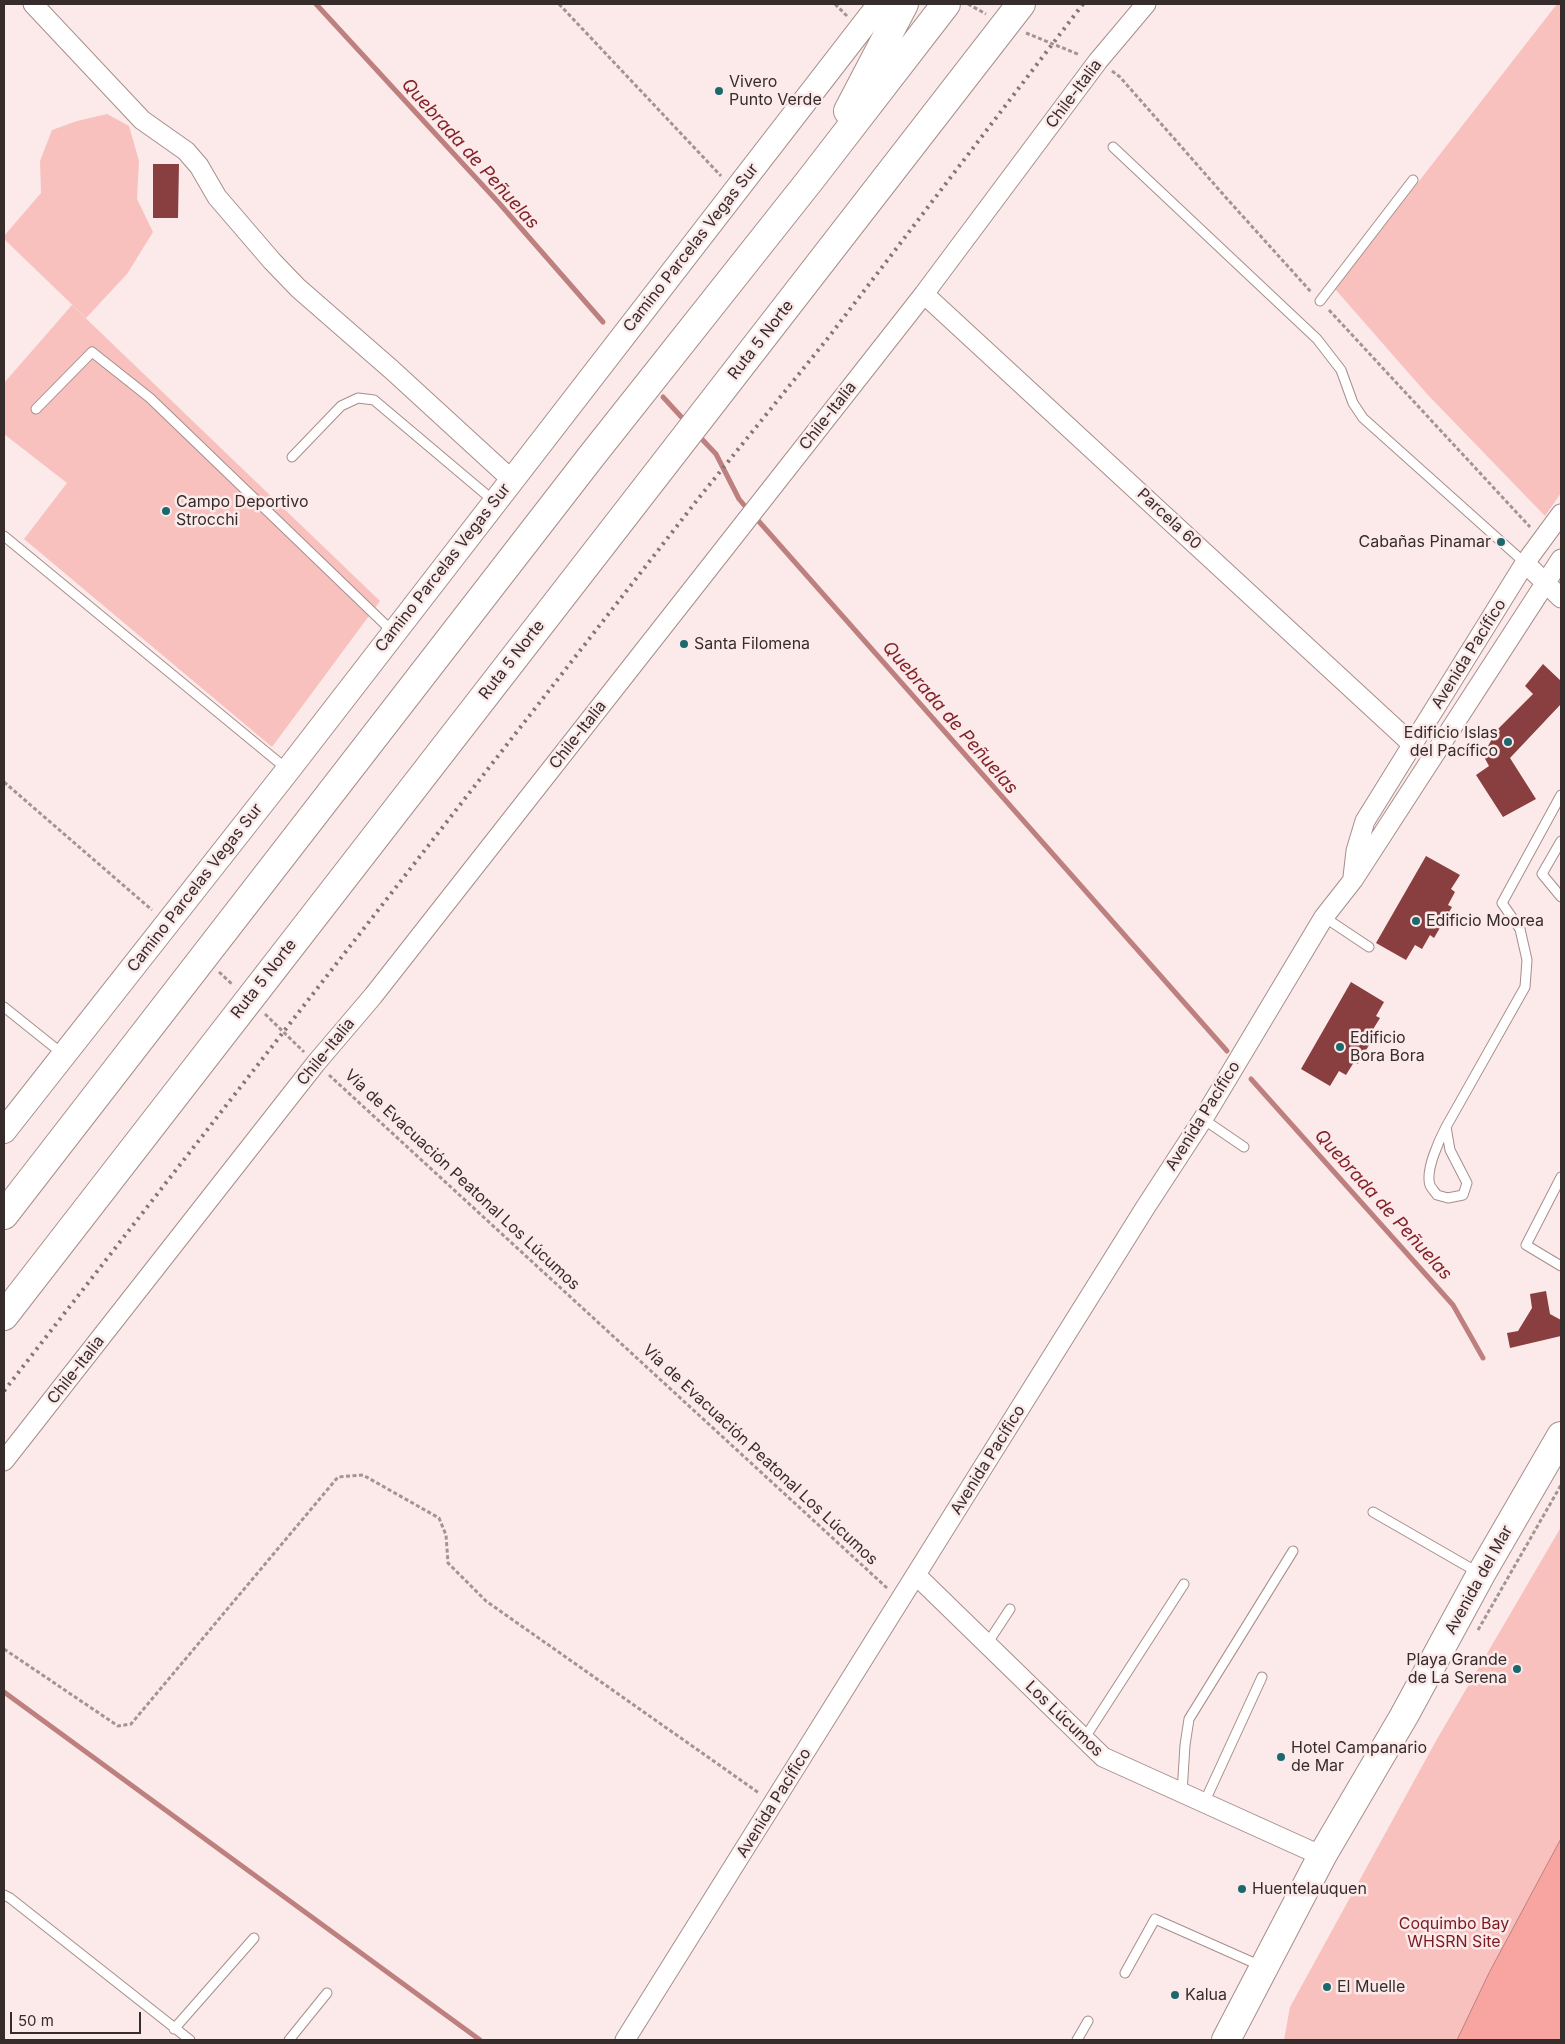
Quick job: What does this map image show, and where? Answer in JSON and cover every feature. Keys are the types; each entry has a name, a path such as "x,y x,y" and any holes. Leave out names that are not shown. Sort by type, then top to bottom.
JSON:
{"main road":[{"path":"811,179 904,4"},
{"path":"4,1215 590,458 811,179 946,4"},
{"name":"Ruta 5 Norte","path":"4,1316 1021,4"},
{"name":"Avenida del Mar","path":"1226,2040 1322,1856 1404,1716 1481,1574 1561,1436"}],"street":[{"path":"33,4 142,120 186,151 200,166 217,197 298,288 392,370 512,480"},
{"name":"Camino Parcelas Vegas Sur","path":"4,1131 288,770 880,4"},
{"name":"Chile-Italia","path":"4,1461 316,1063 373,996 752,514 924,294 1098,61 1146,4"},
{"name":"Parcela 60","path":"924,294 1413,745"},
{"name":"Avenida Pacífico","path":"1353,880 1356,851 1365,821 1525,563 1561,514"},
{"path":"1543,540 1561,560"},
{"name":"Avenida Pacífico","path":"625,2040 1203,1119 1324,917 1353,880 1561,560"},
{"path":"1525,563 1561,598"},
{"name":"Los Lúcumos","path":"916,1575 1095,1752 1111,1762 1322,1856"}],"lane":[{"path":"1114,147 1317,339 1341,370 1353,403 1363,418 1525,563"},
{"path":"1320,301 1414,180"},
{"path":"36,409 92,352 150,398 393,632"},
{"path":"292,457 340,406 358,398 374,400 495,502"},
{"path":"4,536 288,770"},
{"path":"1446,1127 1450,1150 1467,1183 1463,1195 1448,1198 1437,1195 1430,1185 1431,1166 1446,1127 1525,986 1527,960 1520,929 1502,903 1561,795"},
{"path":"1561,841 1542,874 1561,897"},
{"path":"1324,917 1369,947"},
{"path":"4,1008 64,1055"},
{"path":"1203,1119 1244,1147"},
{"path":"1561,1177 1526,1245 1561,1266"},
{"path":"1373,1512 1481,1574"},
{"path":"1182,1793 1185,1745 1189,1719 1293,1551"},
{"path":"1084,1740 1184,1584"},
{"path":"987,1644 1010,1609"},
{"path":"1204,1803 1262,1677"},
{"path":"4,1895 190,2040"},
{"path":"1125,1973 1155,1919 1264,1968"},
{"path":"174,2029 254,1938"},
{"path":"289,2040 327,1993"},
{"path":"1076,2040 1088,2021"}],"path":[{"path":"559,4 735,190"},
{"path":"967,4 1005,25 1098,61 1120,76 1229,202 1543,540"},
{"path":"4,782 167,923"},
{"name":"Vía de Evacuación Peatonal Los Lúcumos","path":"204,957 316,1063 900,1600"},
{"path":"4,1649 118,1726 131,1724 338,1477 363,1475 439,1518 446,1535 448,1563 486,1601 774,1804"}],"green space":[{"path":"1557,4 1561,4 1561,493 1545,516 1427,394 1335,289"},
{"path":"107,114 129,126 139,161 137,199 153,232 127,274 86,318 4,239 4,236 41,193 40,161 52,130 77,121"},
{"name":"Campo Deportivo Strocchi","path":"72,305 380,601 272,747 24,539 67,483 4,434 4,383"},
{"name":"Coquimbo Bay WHSRN Site","path":"1561,1527 1561,2040 1284,2040 1290,2007 1437,1739"}],"shaded area":[{"path":"1561,1839 1561,2040 1457,2040 1489,1973"}],"building":[{"path":"153,164 179,164 178,218 153,218"},
{"name":"Edificio Islas del Pacífico","path":"1543,664 1561,681 1561,704 1510,758 1536,799 1503,817 1476,775 1489,766 1483,755 1497,730 1533,694 1525,686"},
{"name":"Edificio Moorea","path":"1426,856 1460,875 1451,889 1455,892 1448,905 1452,907 1434,938 1430,935 1422,949 1415,945 1406,960 1376,943"},
{"name":"Edificio Bora Bora","path":"1351,982 1384,1002 1376,1016 1380,1018 1372,1031 1376,1033 1358,1064 1354,1062 1346,1075 1339,1071 1330,1086 1301,1069"},
{"path":"1546,1291 1550,1314 1561,1320 1561,1336 1510,1348 1507,1333 1518,1331 1532,1308 1530,1294"}],"waterway":[{"name":"Quebrada de Peñuelas","path":"316,4 499,203 603,322"},
{"name":"Quebrada de Peñuelas","path":"663,397 686,422"},
{"name":"Quebrada de Peñuelas","path":"697,434 716,454 739,499 749,511"},
{"name":"Quebrada de Peñuelas","path":"755,517 1227,1051"},
{"name":"Quebrada de Peñuelas","path":"1251,1079 1453,1305 1483,1358"},
{"path":"4,1692 480,2040"}],"railway":[{"path":"4,1391 698,499 828,338 1083,4"}],"place":[{"name":"Vivero Punto Verde","path":"719,91"},
{"name":"Campo Deportivo Strocchi","path":"166,511"},
{"name":"Cabañas Pinamar","path":"1501,542"},
{"name":"Santa Filomena","path":"684,644"},
{"name":"Edificio Islas del Pacífico","path":"1508,742"},
{"name":"Edificio Moorea","path":"1416,921"},
{"name":"Edificio Bora Bora","path":"1340,1047"},
{"name":"Playa Grande de La Serena","path":"1517,1669"},
{"name":"Hotel Campanario de Mar","path":"1281,1757"},
{"name":"Huentelauquen","path":"1242,1889"},
{"name":"El Muelle","path":"1327,1987"},
{"name":"Kalua","path":"1175,1995"}]}
